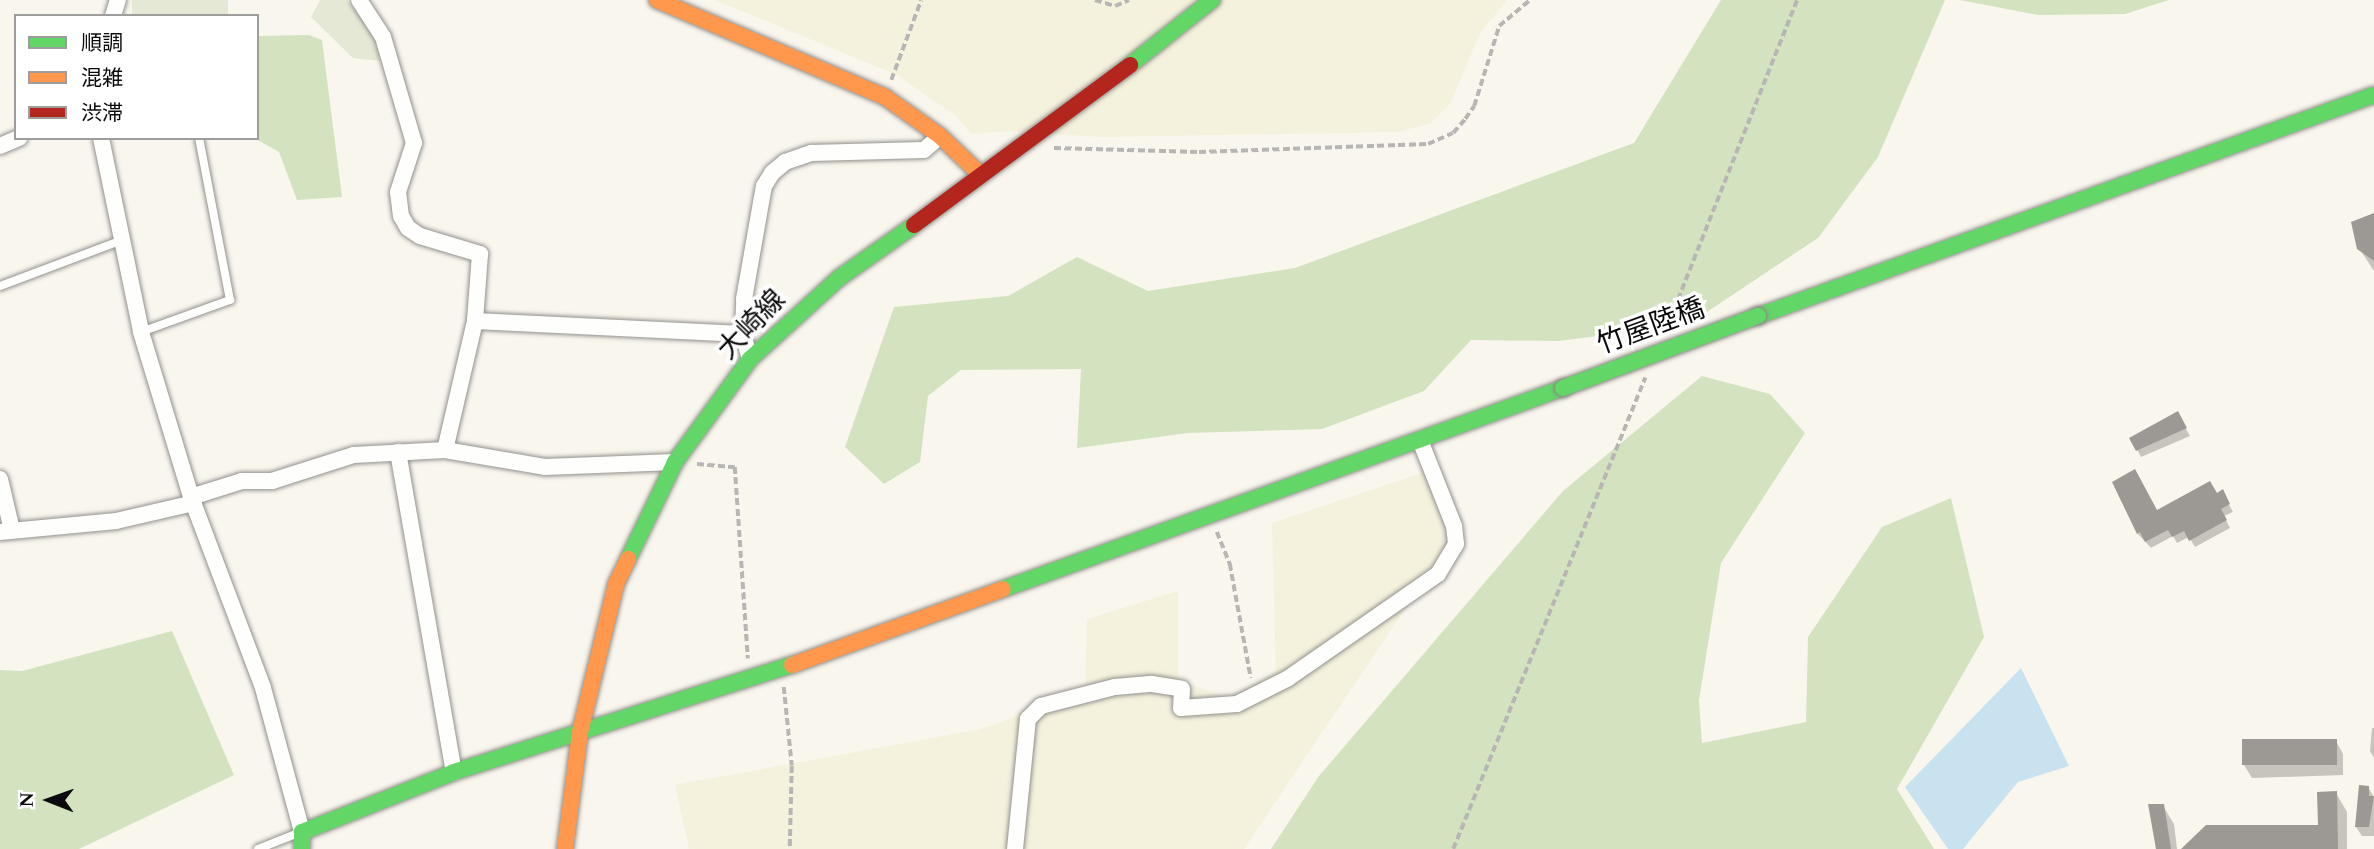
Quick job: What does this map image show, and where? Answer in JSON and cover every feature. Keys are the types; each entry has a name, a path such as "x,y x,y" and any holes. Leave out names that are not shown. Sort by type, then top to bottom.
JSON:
{"street":[{"path":"359,0 383,37 414,143 397,205 408,228 420,236 480,254 475,321 445,450"},
{"path":"657,0 885,97 940,136 981,175"},
{"name":"大崎線","path":"565,849 580,732 616,584 674,462 750,359 839,278 1034,140 1212,0"},
{"name":"竹屋陸橋","path":"302,832 454,772 782,669 1211,517 1758,316 2374,95"},
{"path":"750,359 743,334 744,299 764,186 772,173 785,162 811,153 924,150 940,136"},
{"path":"101,140 120,241 141,332 193,500 263,688 302,832 302,849"},
{"path":"475,321 743,334"},
{"path":"1015,849 1028,719 1041,706 1115,687 1152,684 1182,689 1181,708 1237,704 1254,697 1438,574 1456,544 1454,526 1420,439"},
{"path":"0,479 6,531 116,521 193,500 242,481 272,481 354,455 445,450 545,467 674,462"},
{"path":"398,452 454,772"}],"lane":[{"path":"141,332 230,300 199,140"},
{"path":"0,286 120,241"},
{"path":"258,849 302,832"}],"path":[{"path":"885,97 921,0"},
{"path":"1095,0 1115,6 1129,0"},
{"path":"1034,140 1060,150 1199,152 1428,144 1453,133 1465,119 1474,106 1499,26 1531,0"},
{"path":"1663,336 1797,0"},
{"path":"1452,849 1648,372"},
{"path":"674,462 735,467 749,678"},
{"path":"1211,517 1230,564 1254,697"},
{"path":"782,669 792,766 790,849"}],"shaded area":[{"path":"715,0 1507,0 1480,33 1450,104 1430,124 1396,132 1101,137 1008,131 971,134 956,116 897,75"},
{"path":"1428,471 1450,542 1244,849 689,849 675,785 981,729 1085,691 1087,619 1178,591 1178,680 1228,698 1276,672 1272,523"}],"green space":[{"path":"132,0 228,0 228,14 132,14"},
{"path":"320,0 347,0 376,38 380,61 353,58 311,17"},
{"path":"1721,0 1945,0 1878,157 1818,238 1689,324 1559,341 1471,340 1424,391 1322,429 1188,433 1077,448 1081,369 961,370 928,396 920,462 884,484 845,447 894,307 1008,296 1077,257 1148,291 1295,268 1634,143"},
{"path":"1960,0 2169,0 2125,14 2038,15"},
{"path":"309,35 322,40 342,197 297,200 279,152 258,140 259,36"},
{"path":"1702,376 1770,394 1805,433 1721,563 1699,700 1702,743 1806,722 1808,637 1882,527 1951,498 1984,637 1897,789 1934,849 1271,849 1319,776 1563,491"},
{"path":"172,631 234,775 79,849 0,849 0,670 22,671"}],"water":[{"path":"2021,668 2069,766 2018,782 1963,849 1948,849 1905,787"}],"building":[{"path":"2374,213 2374,261 2357,249 2351,222"},
{"path":"2178,411 2187,428 2136,451 2129,438"},
{"path":"2135,469 2157,510 2210,481 2217,493 2223,489 2230,504 2221,509 2227,520 2189,541 2184,531 2172,537 2168,530 2145,542 2140,532 2137,534 2112,482"},
{"path":"2242,739 2337,739 2337,765 2242,765"},
{"path":"2359,785 2369,786 2369,796 2374,796 2369,827 2355,827"},
{"path":"2337,791 2338,849 2181,849 2206,825 2318,825 2317,792"},
{"path":"2148,804 2164,804 2171,849 2156,849"}],"traffic: fast":[{"path":"1130,65 1212,0"},
{"path":"1758,316 2374,95"},
{"path":"628,559 675,462 750,359 839,278 914,225"},
{"path":"1563,388 1758,316"},
{"path":"1003,589 1563,388"},
{"path":"302,849 302,832 454,772 792,665"}],"traffic: slow":[{"path":"657,0 885,97 940,136 981,175"},
{"path":"565,849 580,732 616,584 628,559"},
{"path":"792,665 1003,589"}],"traffic: jam":[{"path":"914,225 1130,65"}]}
